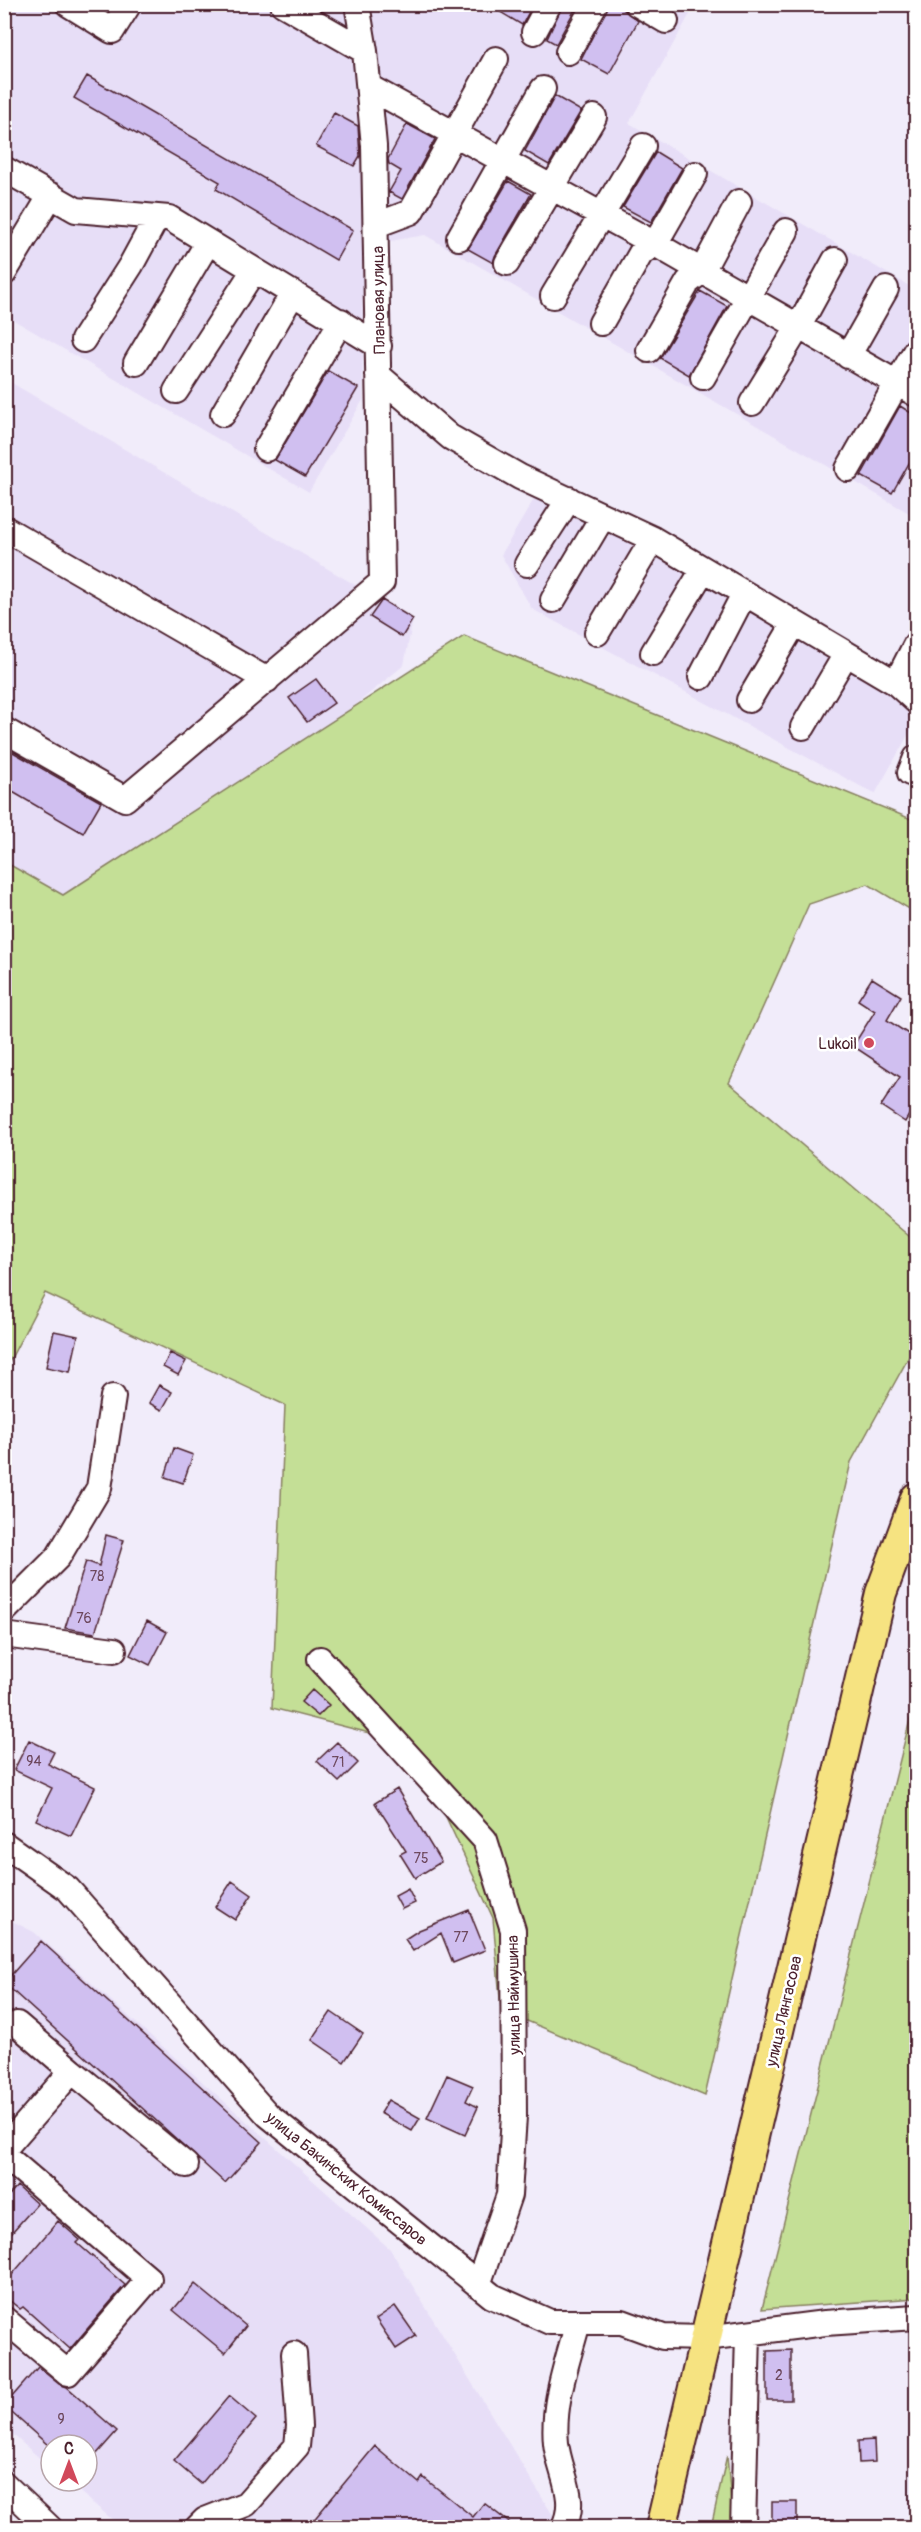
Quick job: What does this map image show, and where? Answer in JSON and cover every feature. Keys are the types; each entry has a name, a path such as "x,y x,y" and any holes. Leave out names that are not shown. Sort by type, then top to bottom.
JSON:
{"main road":[{"name":"улица Лянгасова","path":"661,2528 881,1593 916,1498"}],"street":[{"path":"68,4 112,31 129,4"},
{"path":"283,4 365,51"},
{"name":"Плановая улица","path":"267,680 382,582 374,146 365,51 357,4"},
{"path":"534,32 549,4"},
{"path":"567,52 595,4"},
{"path":"637,4 666,21"},
{"path":"376,225 411,212 496,59"},
{"path":"369,87 655,244 907,389"},
{"path":"459,238 543,88"},
{"path":"507,263 594,117"},
{"path":"552,296 643,146"},
{"path":"4,169 76,210 169,218 379,346"},
{"path":"601,322 640,253 655,244 695,174"},
{"path":"4,273 51,195"},
{"path":"649,350 688,282 702,271 739,202"},
{"path":"83,340 131,265 157,217"},
{"path":"702,377 786,231"},
{"path":"136,363 208,242"},
{"path":"752,403 799,326 835,260"},
{"path":"176,391 255,270"},
{"path":"848,356 886,289"},
{"path":"223,414 293,293"},
{"path":"266,448 341,321"},
{"path":"848,469 907,389 916,350"},
{"path":"378,375 450,437 520,477 653,539 896,684 916,701"},
{"path":"527,564 569,499"},
{"path":"553,600 603,516"},
{"path":"4,528 267,680 125,799 4,730"},
{"path":"597,633 653,539"},
{"path":"653,653 702,570"},
{"path":"701,677 744,594"},
{"path":"749,700 794,624"},
{"path":"896,684 916,644"},
{"path":"803,727 846,654"},
{"path":"4,1611 57,1557 99,1488 113,1397"},
{"path":"4,1635 114,1650"},
{"name":"улица Наймушина","path":"320,1659 485,1839 513,1930 514,2116 508,2195 478,2285"},
{"name":"улица Бакинских Комиссаров","path":"4,1844 68,1889 268,2115 492,2296 550,2322 622,2322 663,2337 706,2338 825,2323 916,2317"},
{"path":"17,2024 186,2165"},
{"path":"4,2149 72,2071"},
{"path":"4,2155 149,2279 68,2373 4,2319"},
{"path":"563,2528 568,2519 570,2503 556,2444 556,2405 578,2322"},
{"path":"743,2528 748,2333"},
{"path":"197,2528 205,2520 246,2504 297,2446 300,2437 294,2354"},
{"path":"4,2484 50,2528"}],"shaded area":[{"path":"5,5 695,5 629,123 916,290 916,517 425,235 362,246 363,400 309,492 5,315"},
{"path":"5,379 413,619 404,665 169,858 62,895 5,861"},
{"path":"540,489 916,704 916,721 875,794 532,609 501,555"},
{"path":"4,1917 34,1932 390,2249 560,2527 121,2527 81,2493 99,2493 99,2433 39,2433 39,2458 5,2428"}],"green space":[{"path":"464,636 916,821 916,913 868,884 809,904 729,1083 916,1242 916,1344 851,1462 705,2096 501,2010 493,1918 412,1744 272,1708 285,1405 45,1293 5,1370 5,862 63,895"},
{"path":"916,1696 916,2298 762,2309"},
{"path":"727,2455 733,2527 711,2527"}],"building":[{"path":"487,4 533,4 522,25"},
{"path":"563,4 578,4 556,44 547,39"},
{"path":"609,4 615,4 638,21 609,74 581,59"},
{"path":"87,76 353,230 336,260 216,189 220,182 74,98"},
{"path":"555,96 581,111 549,165 525,151"},
{"path":"334,113 358,126 360,156 354,166 316,146"},
{"path":"407,124 435,139 402,199 389,192 401,171 389,164 388,159"},
{"path":"656,152 682,168 651,222 623,207"},
{"path":"508,181 531,194 493,263 468,249"},
{"path":"700,291 727,306 689,375 660,358"},
{"path":"328,371 358,388 305,477 275,460"},
{"path":"900,406 916,416 916,451 892,493 861,476"},
{"path":"382,600 413,619 402,637 370,617"},
{"path":"316,679 334,703 307,722 289,698"},
{"path":"4,747 101,802 83,833 4,787"},
{"path":"872,978 901,996 887,1020 916,1039 916,1103 905,1122 881,1106 900,1077 853,1046 875,1011 858,1000"},
{"path":"54,1331 78,1336 70,1372 46,1367"},
{"path":"170,1353 186,1361 178,1375 163,1367"},
{"path":"159,1385 172,1392 162,1410 149,1403"},
{"path":"174,1448 193,1455 183,1483 165,1477"},
{"path":"106,1535 124,1540 95,1633 65,1628 86,1561 99,1566"},
{"path":"147,1621 167,1632 150,1665 130,1655"},
{"path":"312,1690 329,1705 318,1716 301,1702"},
{"path":"29,1740 54,1752 48,1764 95,1787 71,1836 36,1820 52,1788 14,1770"},
{"path":"337,1742 358,1763 339,1782 317,1761"},
{"path":"397,1789 441,1862 415,1878 400,1854 406,1851 375,1803"},
{"path":"232,1881 252,1895 235,1920 215,1907"},
{"path":"408,1889 415,1903 402,1909 395,1896"},
{"path":"469,1910 485,1950 453,1963 441,1933 413,1951 405,1939 419,1930"},
{"path":"41,1941 262,2142 225,2183 4,1983"},
{"path":"331,2012 363,2034 344,2062 312,2040"},
{"path":"447,2075 473,2086 466,2101 478,2107 465,2135 427,2118"},
{"path":"388,2100 420,2118 412,2131 380,2113"},
{"path":"17,2186 37,2204 4,2241 4,2201"},
{"path":"58,2221 80,2240 77,2243 125,2285 70,2349 23,2307 20,2309 4,2296 4,2284"},
{"path":"195,2284 246,2326 225,2353 173,2310"},
{"path":"395,2306 416,2336 396,2349 376,2319"},
{"path":"791,2350 791,2400 767,2400 767,2351"},
{"path":"38,2367 59,2384 67,2387 117,2431 99,2451 99,2433 39,2433 39,2437 4,2406"},
{"path":"229,2396 256,2419 201,2484 174,2461"},
{"path":"874,2440 875,2462 859,2463 858,2441"},
{"path":"375,2446 419,2483 423,2477 473,2517 484,2503 516,2528 307,2528"},
{"path":"772,2502 797,2502 797,2525 772,2524"}],"place":[{"name":"Lukoil","path":"869,1043"}]}
